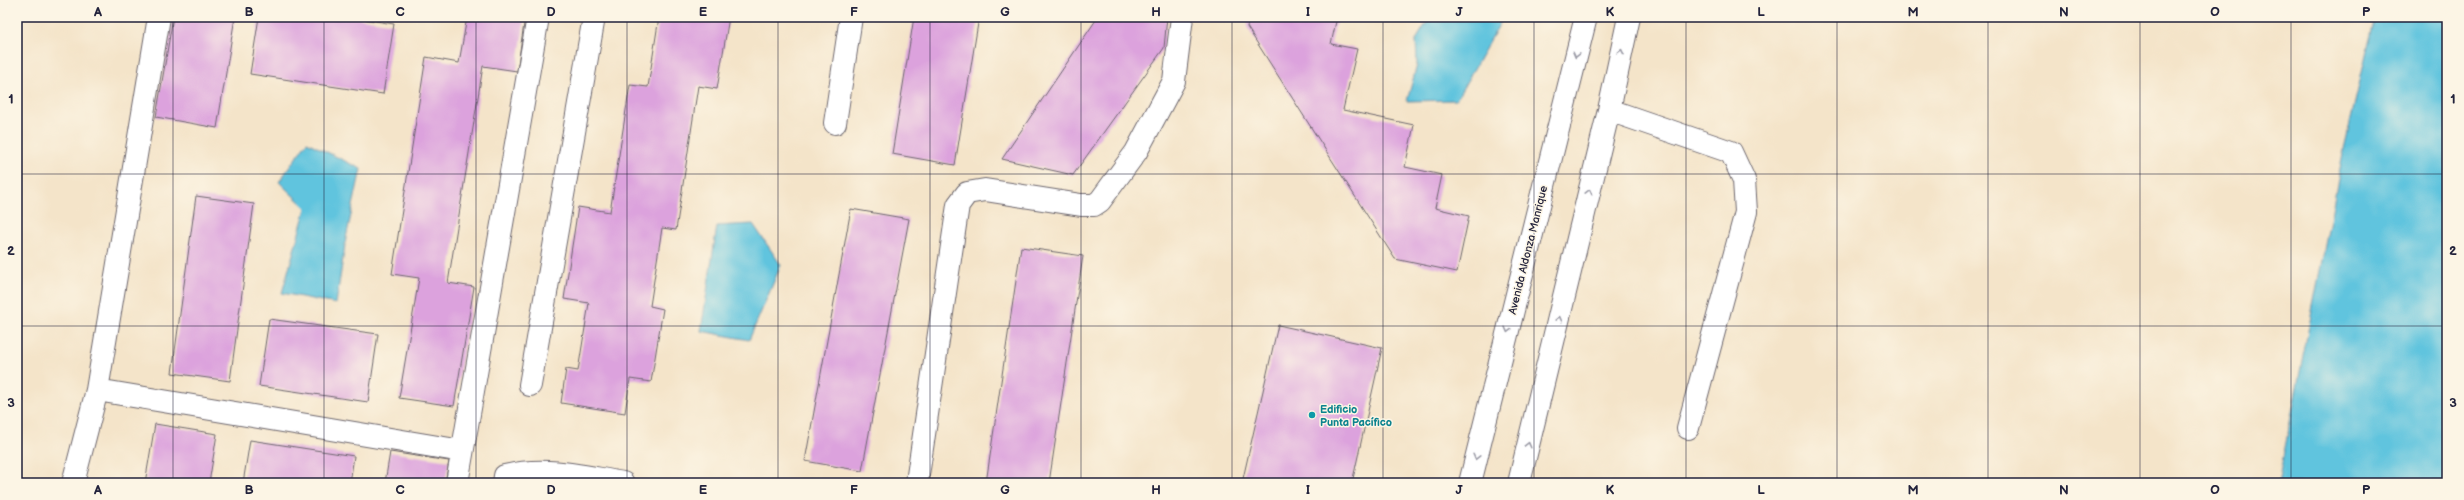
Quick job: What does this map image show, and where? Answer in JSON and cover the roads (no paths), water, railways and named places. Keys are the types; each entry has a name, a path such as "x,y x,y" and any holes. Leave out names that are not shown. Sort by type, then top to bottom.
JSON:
{"street":[{"path":"73,483 97,390 159,17"},
{"path":"457,483 538,17"},
{"path":"530,385 594,17"},
{"path":"835,123 851,17"},
{"path":"917,482 958,205 967,194 986,190 1081,205 1094,205 1100,201 1136,152 1174,81 1182,17"},
{"name":"Avenida Aldonza Manrique","path":"1470,483 1586,17"},
{"path":"1519,483 1609,110 1629,17"},
{"path":"1609,110 1731,152 1744,180 1746,212 1688,428"},
{"path":"97,390 462,451"},
{"path":"504,483 505,476 524,471 564,472 624,483"}],"water":[{"path":"1430,17 1503,18 1456,100 1407,101 1417,65 1416,40"},
{"path":"2375,17 2447,17 2447,483 2278,483 2344,149"},
{"path":"307,142 361,169 346,238 336,304 282,293 306,208 279,182"},
{"path":"753,224 781,265 749,340 701,331 717,226"}],"place":[{"name":"Edificio Punta Pacífico","path":"1312,415"}]}
